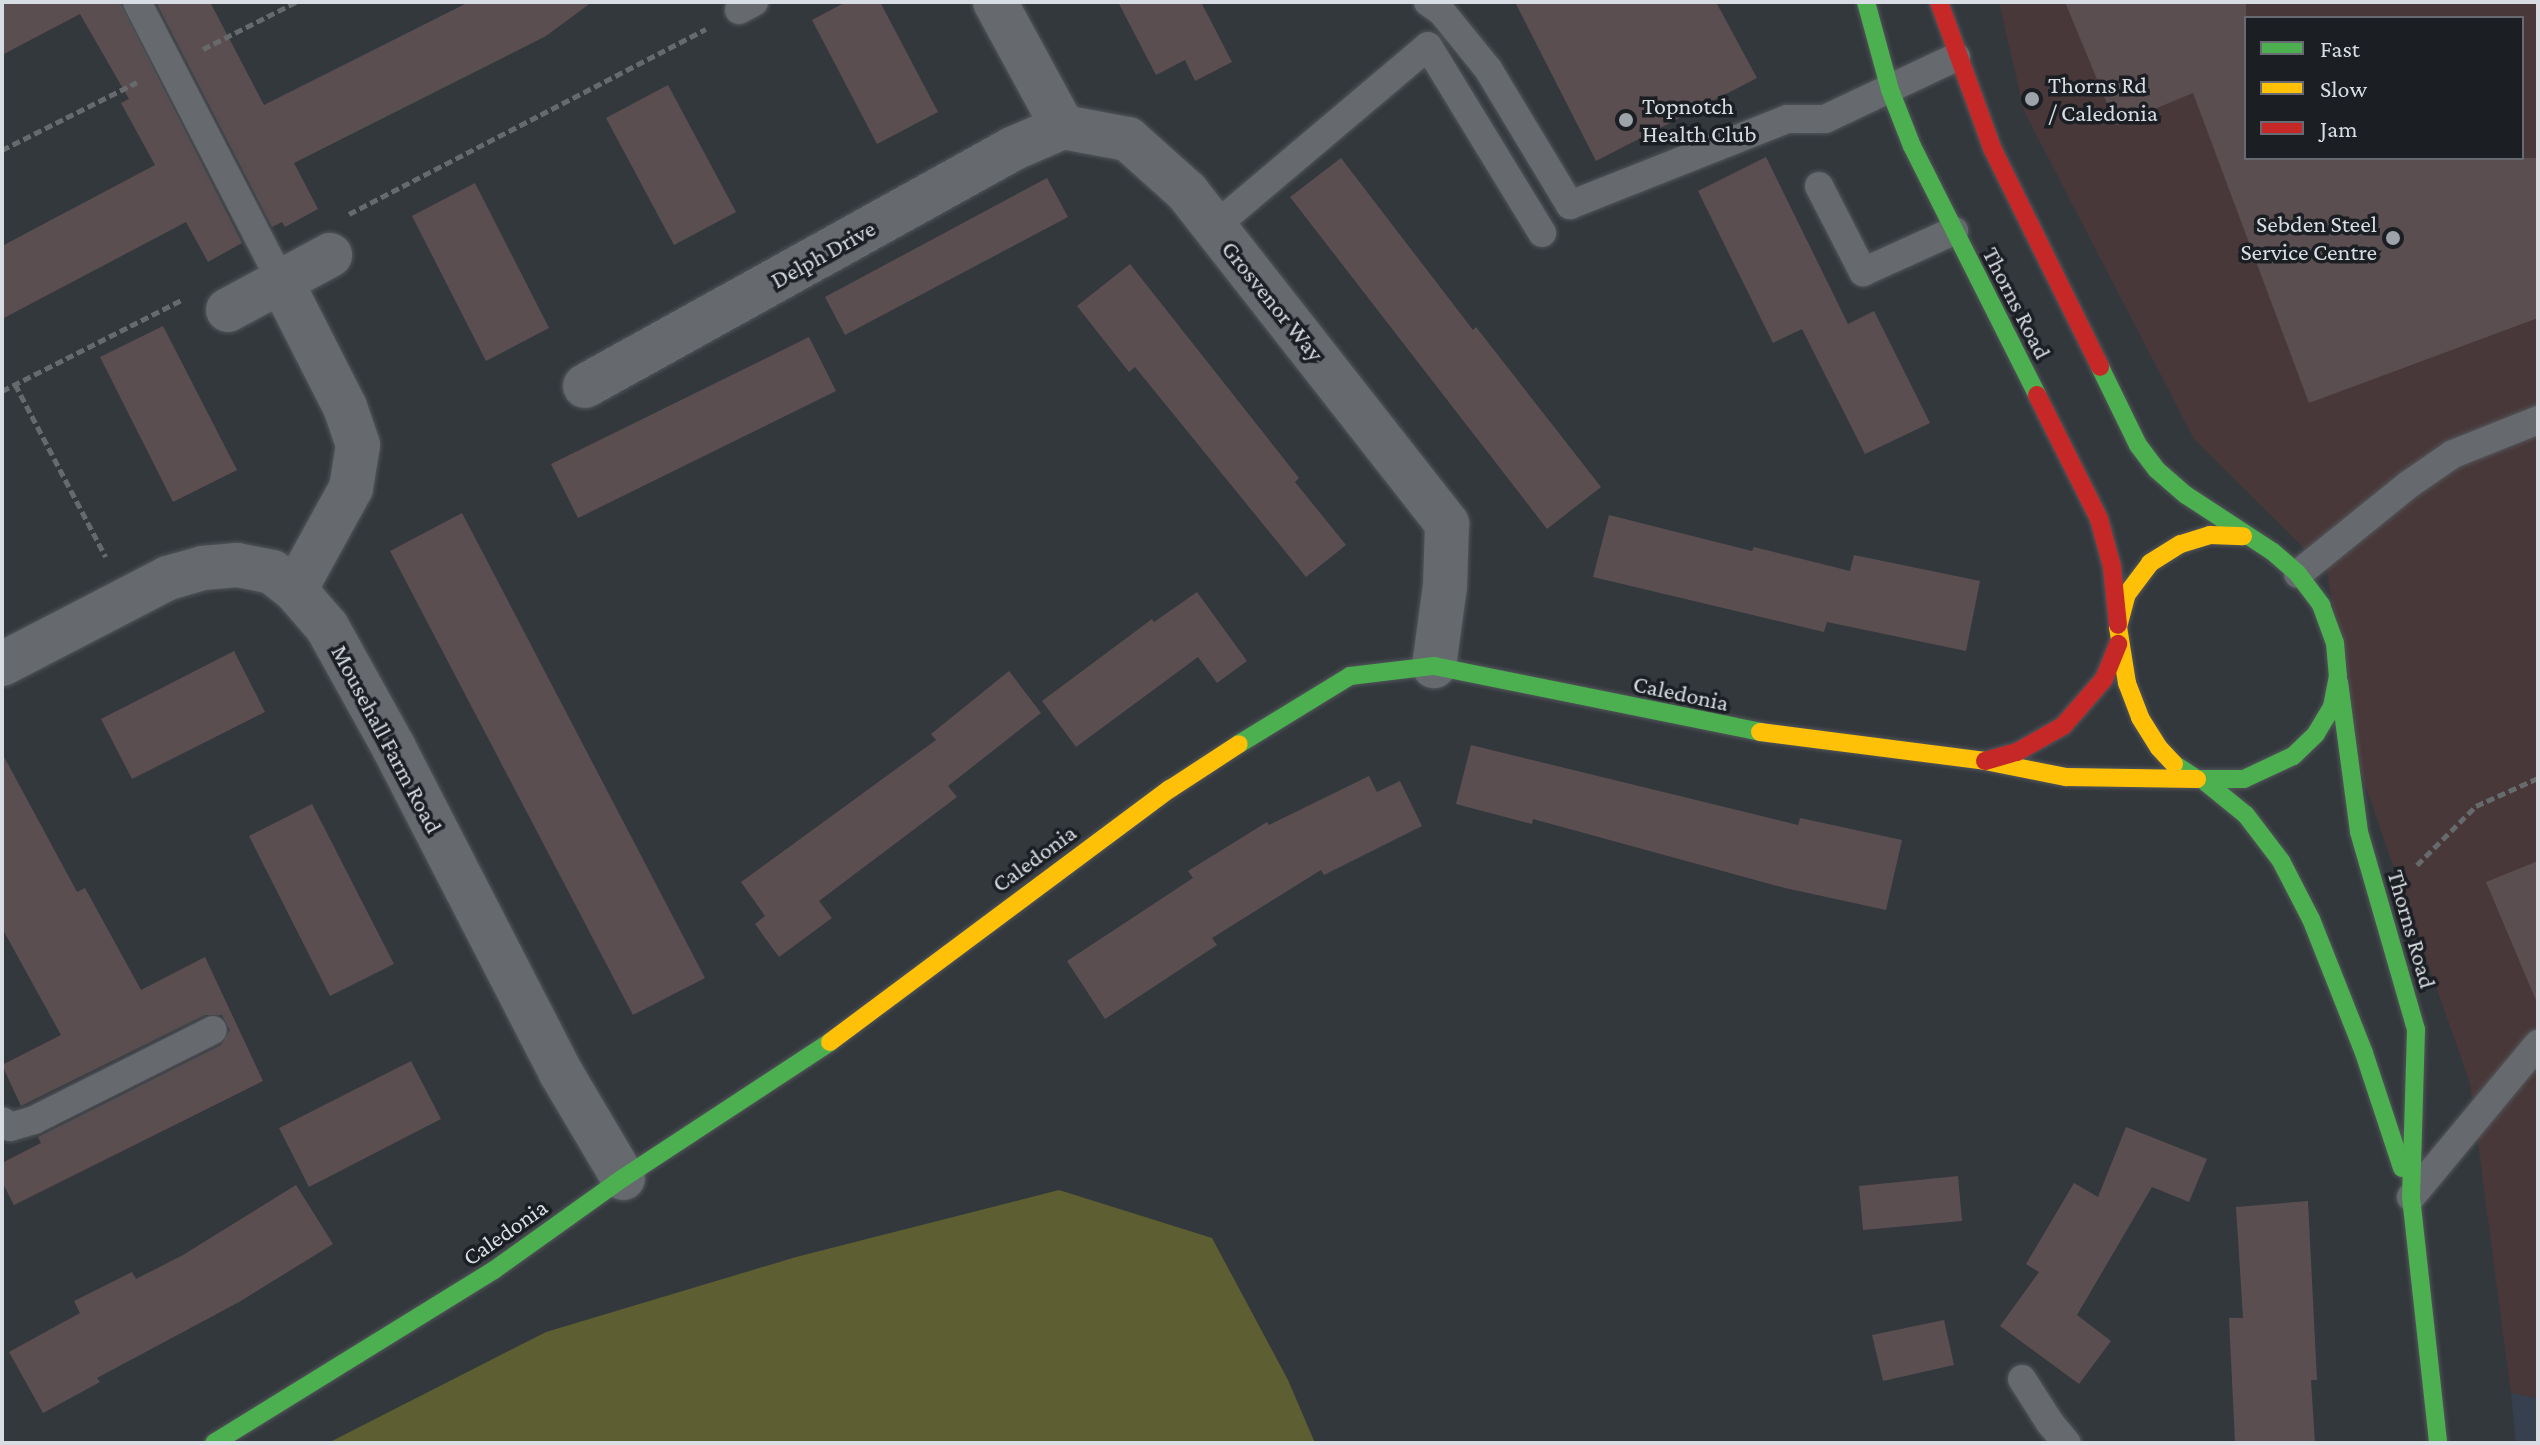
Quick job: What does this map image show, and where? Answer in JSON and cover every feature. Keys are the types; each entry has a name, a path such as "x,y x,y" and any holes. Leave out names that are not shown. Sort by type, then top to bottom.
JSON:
{"main road":[{"name":"Thorns Road","path":"1866,2 1890,90 1912,146 2099,519 2112,567 2118,636"},
{"name":"Thorns Road","path":"1939,2 1956,57 1992,148 2138,445 2157,470 2243,536"},
{"path":"2210,535 2243,536 2273,552 2298,574 2321,605 2335,643 2338,676 2332,707 2316,734 2293,756 2244,779 2200,779 2179,769 2159,748 2140,717 2127,683 2118,636 2127,594 2150,563 2181,544 2210,535"},
{"name":"Caledonia","path":"1985,761 2017,752 2063,726 2084,706 2104,679 2118,636"},
{"name":"Caledonia","path":"214,1443 494,1270 623,1178 800,1064 971,933 1170,789 1290,710 1350,676 1434,666 1749,731 1985,761 2066,777 2200,779"},
{"name":"Thorns Road","path":"2338,676 2359,832 2416,1030 2411,1197 2438,1443"},
{"name":"Thorns Road","path":"2200,779 2246,815 2281,861 2311,919 2364,1053 2411,1197"}],"street":[{"path":"995,2 1063,127"},
{"name":"Grosvenor Way","path":"1063,127 1128,139 1187,192 1447,524 1445,586 1434,666"},
{"name":"Delph Drive","path":"585,386 1012,149 1063,127"},
{"path":"213,301 281,281 334,237"},
{"path":"281,281 345,407 358,445 351,488 295,590"},
{"name":"Mousehall Farm Road","path":"2,664 168,578 203,568 237,565 272,572 295,590 327,627 394,748 561,1073 623,1178"}],"lane":[{"path":"137,2 281,281"},
{"path":"1428,2 1441,11 1488,69 1570,205 1787,119 1825,119 1956,57"},
{"path":"1214,227 1428,46 1542,233"},
{"path":"1819,186 1863,272 1954,231"},
{"path":"2298,574 2408,485 2453,454 2538,420"},
{"path":"2,1121 10,1127 34,1120 213,1030"},
{"path":"2411,1197 2538,1044"},
{"path":"2022,1379 2050,1423 2067,1443"}],"path":[{"path":"334,237 738,11"},
{"path":"2,391 213,301"},
{"path":"15,384 128,598"},
{"path":"2380,902 2476,806 2538,778"}],"shaded area":[{"path":"1999,2 2538,2 2538,1398 2511,1393 2470,1083 2361,774 2327,571 2194,439 2024,111"},
{"path":"1059,1190 1212,1238 1288,1380 1315,1443 328,1443 546,1332 796,1257"},
{"path":"2511,1393 2538,1398 2538,1443 2516,1443"}],"building":[{"path":"2,2 120,2 242,243 208,262 186,222 2,319 2,246 155,165 121,103 129,99 80,14 2,55"},
{"path":"156,2 210,2 264,105 469,2 592,2 546,36 294,163 318,209 285,227 282,222 272,227"},
{"path":"846,2 880,2 938,112 877,144 812,20"},
{"path":"1118,2 1201,2 1232,62 1195,81 1185,60 1156,75"},
{"name":"Topnotch Health Club","path":"1515,2 1716,2 1757,78 1596,161"},
{"name":"Sebden Steel Service Centre","path":"2065,2 2246,2 2244,160 2538,158 2538,318 2309,403 2193,93 2116,125"},
{"path":"668,85 736,212 674,245 606,118"},
{"path":"1766,157 1848,324 1874,311 1930,423 1865,454 1802,329 1773,343 1698,191"},
{"path":"1341,158 1473,330 1476,327 1601,487 1547,529 1290,197"},
{"path":"1047,178 1068,217 845,335 825,297"},
{"path":"475,183 549,328 486,361 412,216"},
{"path":"1130,264 1299,478 1295,482 1346,545 1306,577 1135,367 1129,372 1077,306"},
{"path":"163,326 237,470 173,502 100,357"},
{"path":"809,337 836,391 578,518 551,464"},
{"path":"462,513 705,978 633,1015 390,551"},
{"path":"1609,515 1752,551 1754,547 1850,571 1854,555 1980,581 1966,651 1827,622 1824,632 1593,577"},
{"path":"1197,592 1247,661 1217,683 1198,657 1076,747 1042,701 1152,619 1154,622"},
{"path":"234,651 265,712 132,779 101,719"},
{"path":"1009,671 1041,713 948,786 957,797 819,901 832,918 779,957 755,924 765,916 741,882 936,740 931,734"},
{"path":"1471,745 1798,825 1800,818 1902,840 1886,910 1785,888 1533,819 1532,824 1456,804"},
{"path":"2,753 77,892 85,888 141,990 205,957 263,1081 14,1205 2,1182 2,1163 41,1143 38,1137 221,1045 230,1030 222,1015 205,1015 21,1106 2,1065 61,1035 2,928"},
{"path":"1369,776 1377,792 1400,781 1422,826 1324,875 1321,870 1212,938 1217,945 1105,1019 1067,961 1193,878 1188,871 1267,822 1269,825"},
{"path":"312,804 394,964 330,996 249,836"},
{"path":"2538,861 2538,1005 2486,882"},
{"path":"411,1061 441,1119 309,1187 279,1128"},
{"path":"2126,1127 2207,1159 2189,1202 2152,1187 2077,1315 2111,1341 2079,1384 2000,1326 2039,1272 2026,1264 2074,1183 2098,1197"},
{"path":"1958,1176 1962,1221 1863,1230 1859,1186"},
{"path":"296,1185 333,1244 239,1302 97,1378 100,1382 43,1413 9,1352 80,1313 74,1301 132,1272 136,1279 183,1255"},
{"path":"2308,1201 2317,1380 2311,1380 2315,1443 2235,1443 2229,1318 2243,1318 2236,1207"},
{"path":"1944,1320 1954,1365 1883,1381 1872,1335"}],"traffic: fast":[{"path":"1866,2 1890,90 1912,146 2037,395"},
{"path":"2100,367 2138,445 2157,470 2186,495 2273,552 2298,574 2321,605 2335,643 2338,676 2332,707 2316,734 2293,756 2244,779 2197,779 2174,764"},
{"path":"1239,744 1350,676 1434,666 1760,732"},
{"path":"2339,682 2359,832 2416,1030 2411,1197 2438,1443"},
{"path":"2203,780 2246,815 2281,861 2311,919 2364,1053 2402,1168"},
{"path":"214,1443 494,1270 623,1178 830,1042"}],"traffic: slow":[{"path":"2174,764 2159,748 2140,717 2127,683 2118,627 2127,594 2150,563 2181,544 2210,535 2243,536"},
{"path":"1760,732 1985,761 2066,777 2197,779"},
{"path":"830,1042 1170,789 1239,744"}],"traffic: jam":[{"path":"1939,2 1992,148 2100,367"},
{"path":"2037,395 2099,519 2112,567 2118,625"},
{"path":"1985,761 2017,752 2063,726 2104,679 2118,644"}],"place":[{"name":"Thorns Rd / Caledonia","path":"2032,99"},
{"name":"Topnotch Health Club","path":"1626,120"},
{"name":"Sebden Steel Service Centre","path":"2393,238"}]}
